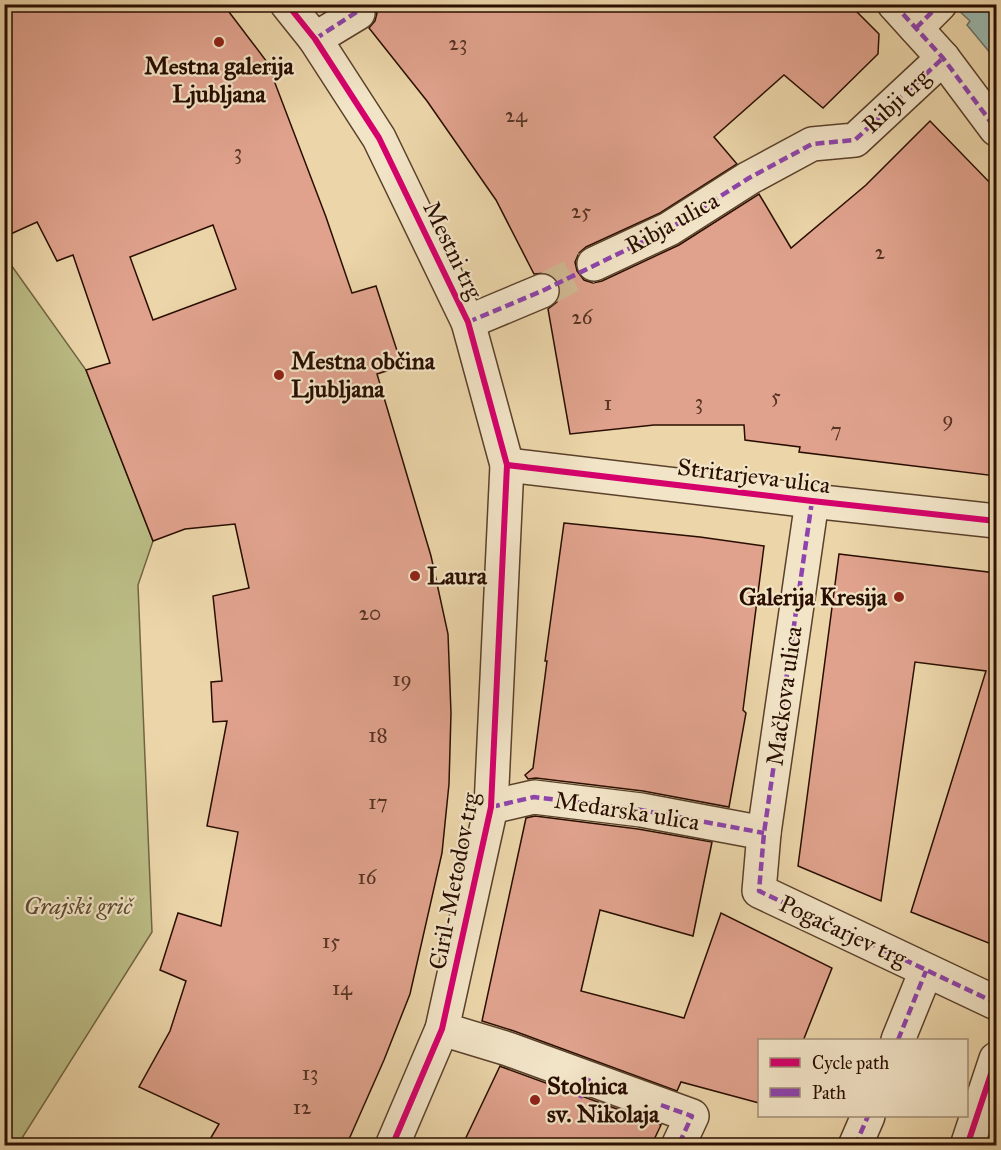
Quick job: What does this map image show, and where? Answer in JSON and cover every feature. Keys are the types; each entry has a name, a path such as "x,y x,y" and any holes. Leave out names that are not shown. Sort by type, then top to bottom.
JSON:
{"street":[{"name":"Mestni trg","path":"287,4 315,39 379,138 468,322 507,465 502,541"},
{"path":"940,4 905,16 943,58 996,129"},
{"path":"315,39 358,13"},
{"name":"Ribji trg","path":"749,178 812,144 855,140 943,58"},
{"name":"Ribja ulica","path":"594,264 669,229 749,178"},
{"path":"468,322 542,291"},
{"name":"Stritarjeva ulica","path":"507,465 996,521"},
{"name":"Mačkova ulica","path":"759,891 764,833 812,501"},
{"name":"Ciril-Metodov trg","path":"392,1146 442,1029 491,807 502,541"},
{"name":"Medarska ulica","path":"491,807 534,797 641,810 764,833"},
{"name":"Pogačarjev trg","path":"759,891 996,1003"},
{"name":"Pogačarjev trg","path":"899,1039 927,971"},
{"path":"442,1029 508,1049 692,1116 678,1146"},
{"path":"967,1146 996,1059"},
{"path":"855,1146 867,1117"}],"green space":[{"name":"Grajski grič","path":"4,255 86,370 153,541 138,585 152,932 17,1146 4,1145"}],"water":[{"path":"953,5 996,5 996,60 967,25 970,21"}],"building":[{"path":"4,4 223,4 267,62 326,217 352,293 376,286 402,366 377,374 431,556 448,634 451,713 449,784 442,853 410,994 346,1146 206,1146 219,1124 139,1087 170,1031 186,981 160,970 178,913 221,926 238,832 207,826 227,721 213,722 211,682 222,681 213,596 249,588 235,524 185,529 153,541 86,370 110,363 73,255 57,261 37,222 4,237","holes":["213,225 236,289 153,320 130,257"]},
{"path":"374,4 849,4 879,34 878,54 823,108 784,75 714,137 737,164 660,213 586,247 579,253 575,262 577,271 584,280 593,283 602,281 679,245 759,194 791,248 866,185 930,121 996,189 996,476 799,452 800,447 745,440 744,425 654,425 570,434 548,309 557,302 561,293 559,283 554,276 545,273 534,274 496,200 427,101 369,28 375,21 377,13"},
{"path":"564,523 764,546 743,710 746,713 729,807 643,791 536,778 528,779 525,775 533,768"},
{"path":"839,554 996,573 996,946 911,912 986,671 915,662 881,901 798,866"},
{"path":"535,816 638,829 712,842 693,936 600,910 581,991 684,1018 721,913 832,968 804,1039 758,1039 758,1103 681,1082 677,1091 482,1021 526,818"},
{"name":"Stolnica sv. Nikolaja","path":"500,1066 661,1125 651,1146 462,1146"}],"tunnel":[{"path":"542,291 594,264"}],"marked path":[{"path":"315,39 369,4"},
{"path":"894,4 943,58 996,129"},
{"path":"916,28 940,4"},
{"path":"468,322 542,291 669,229 749,178 812,144 855,140 943,58"},
{"path":"812,501 764,833 759,891 996,1003"},
{"path":"491,807 534,797 641,810 764,833"},
{"path":"898,1039 926,971"},
{"path":"580,1098 589,1078"},
{"path":"661,1105 692,1116 678,1146"},
{"path":"855,1146 868,1117"}],"cycle path":[{"path":"287,4 315,39 379,138 468,322 507,465 491,807 442,1029 392,1146"},
{"path":"507,465 996,521"},
{"path":"967,1146 996,1059"}],"place":[{"name":"Mestna galerija Ljubljana","path":"219,42"},
{"name":"Mestna občina Ljubljana","path":"279,375"},
{"name":"Laura","path":"415,576"},
{"name":"Galerija Kresija","path":"899,597"},
{"name":"Stolnica sv. Nikolaja","path":"535,1100"}]}
